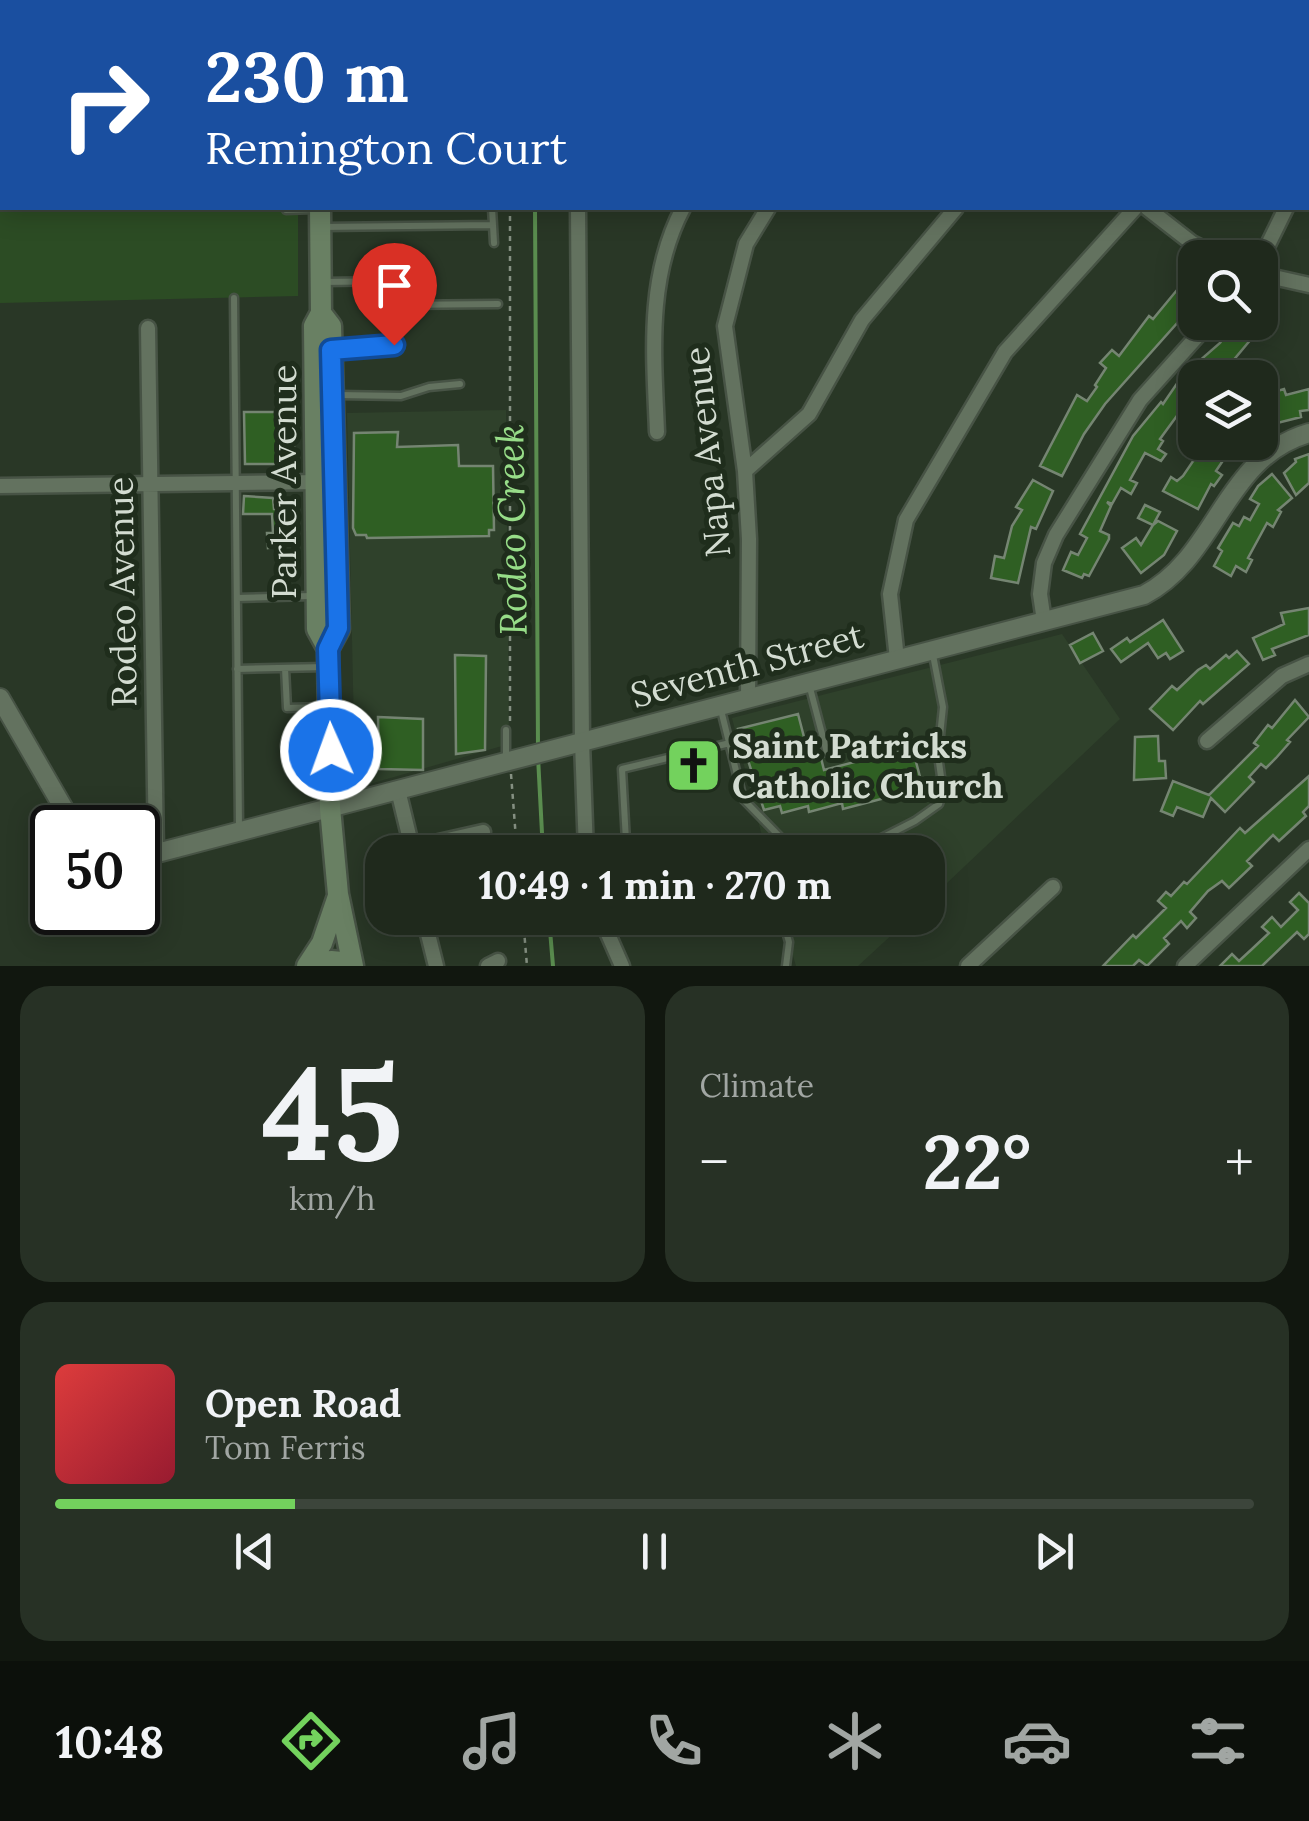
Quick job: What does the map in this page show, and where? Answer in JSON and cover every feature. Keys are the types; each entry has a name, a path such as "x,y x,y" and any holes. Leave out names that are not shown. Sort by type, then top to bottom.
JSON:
{"main road":[{"name":"Parker Avenue","path":"320,214 321,313 314,326 338,628 328,658"},
{"name":"Parker Avenue","path":"321,313 330,326 332,395 316,628 328,658 330,808 338,894 351,965"},
{"path":"307,966 322,943 338,894"},
{"path":"321,966 331,960 351,965"}],"street":[{"path":"578,210 585,835"},
{"path":"657,432 653,320 671,230 682,210"},
{"name":"Napa Avenue","path":"748,699 749,539 745,471 724,326 746,244 767,210"},
{"path":"745,471 809,414 862,320 954,210"},
{"path":"898,660 890,594 906,520 1005,352 1133,210"},
{"path":"1150,210 1189,240"},
{"path":"1270,240 1285,210"},
{"path":"1278,278 1309,286"},
{"name":"Rodeo Avenue","path":"147,805 148,328"},
{"path":"1044,621 1040,594 1044,563 1056,535 1140,400 1194,340"},
{"name":"Seventh Street","path":"160,853 1144,594 1165,584 1195,551 1250,468 1275,449 1309,433"},
{"path":"0,486 324,482"},
{"path":"1207,742 1282,676 1309,664"},
{"path":"0,698 61,805"},
{"path":"398,790 408,835"},
{"path":"472,835 484,832"},
{"path":"1185,966 1309,849"},
{"path":"968,966 1053,887"},
{"path":"428,935 436,966"},
{"path":"609,935 622,966"}],"lane":[{"path":"286,210 493,225"},
{"path":"492,210 494,243"},
{"path":"401,256 402,305"},
{"path":"321,282 402,281"},
{"path":"234,298 239,832"},
{"path":"331,350 394,345 394,305 498,304"},
{"path":"332,395 401,396 429,386 460,384"},
{"path":"237,598 316,596"},
{"path":"886,835 939,804 943,791 938,755 943,707 932,650"},
{"path":"238,669 285,668 328,658"},
{"path":"285,668 287,708 330,707"},
{"path":"809,683 827,752"},
{"path":"720,706 744,799 778,835"},
{"path":"508,726 512,760"},
{"path":"626,835 622,769 730,743"},
{"path":"786,966 787,935"}],"path":[{"path":"508,726 510,210"},
{"path":"512,760 516,835"},
{"path":"524,935 527,966"}],"shaded area":[{"path":"506,410 509,744 366,785 355,775 347,413"},
{"path":"1062,634 1120,719 945,885 945,835 762,835 732,718"},
{"path":"787,935 892,935 858,966 796,966"}],"green space":[{"path":"0,210 298,210 298,296 0,303"}],"building":[{"path":"1177,290 1178,322 1105,404 1062,476 1040,466 1077,395 1087,401 1097,387 1106,368 1100,363 1112,350 1119,356 1149,316 1153,319"},
{"path":"1250,340 1234,360 1200,360 1220,343"},
{"path":"1178,382 1178,414 1160,439 1163,441 1158,449 1166,454 1161,461 1145,453 1130,480 1137,483 1131,494 1121,488 1112,504 1107,502 1111,506 1100,531 1109,539 1089,576 1084,574 1082,578 1063,570 1071,552 1078,555 1087,538 1080,534 1133,436"},
{"path":"1284,389 1286,395 1309,389 1309,410 1300,411 1301,417 1278,423 1278,391"},
{"path":"244,412 294,412 294,464 245,464"},
{"path":"398,432 397,447 458,445 459,466 493,466 494,530 489,530 489,536 356,535 354,433"},
{"path":"1309,454 1309,483 1296,495 1284,473 1295,459"},
{"path":"1194,460 1222,462 1216,471 1222,475 1214,486 1211,484 1198,509 1163,491 1171,477 1177,481"},
{"path":"1272,474 1292,498 1278,510 1281,512 1273,527 1267,523 1248,558 1252,560 1246,572 1236,566 1231,576 1214,566 1222,551 1218,548 1233,523 1239,526 1244,517 1250,520 1259,504 1250,499"},
{"path":"1033,480 1053,491 1036,529 1031,527 1018,583 991,578 995,556 1004,558 1012,526 1022,510 1016,507"},
{"path":"244,496 273,498 274,509 281,509 282,533 295,532 295,544 268,548 267,533 273,533 272,514 243,514"},
{"path":"1145,505 1160,512 1153,525 1138,518"},
{"path":"1158,521 1177,531 1164,555 1141,573 1122,548 1136,538 1141,545"},
{"path":"1309,608 1309,635 1272,649 1275,655 1263,660 1253,638 1284,624 1281,613"},
{"path":"1163,620 1183,651 1170,659 1166,653 1158,658 1148,643 1121,662 1111,649 1127,638 1130,642"},
{"path":"1093,633 1103,651 1080,663 1070,645"},
{"path":"1237,651 1249,664 1203,704 1200,701 1173,730 1150,709 1172,686 1177,690 1198,670 1206,665 1210,669"},
{"path":"455,655 486,656 485,750 456,754"},
{"path":"1295,700 1309,717 1266,768 1261,764 1249,777 1254,782 1225,812 1211,798 1203,817 1177,807 1173,816 1161,811 1173,781 1209,795 1258,746 1254,743 1268,725 1272,728"},
{"path":"798,714 810,760 821,758 824,770 912,747 923,788 843,809 842,803 809,812 808,806 782,813 780,806 764,810 738,729"},
{"path":"378,717 423,719 423,770 379,769"},
{"path":"1158,736 1159,761 1165,761 1166,778 1134,780 1135,737"},
{"path":"1309,776 1309,806 1303,812 1306,816 1279,841 1273,835 1247,861 1252,866 1229,888 1222,881 1208,891 1190,912 1196,918 1187,928 1181,921 1164,938 1169,944 1147,966 1139,960 1133,966 1103,966 1166,908 1158,901 1166,892 1171,896 1184,882 1187,884 1240,828 1245,833"},
{"path":"1299,893 1309,903 1309,934 1304,939 1297,932 1262,966 1220,966 1232,954 1239,961 1269,933 1262,927 1272,917 1281,927 1298,910 1290,902"}],"waterway":[{"name":"Rodeo Creek","path":"535,210 538,748"},
{"name":"Rodeo Creek","path":"538,757 542,835"},
{"name":"Rodeo Creek","path":"550,935 553,966"}],"place":[{"name":"Saint Patricks Catholic Church","path":"693,765"}],"route":[{"path":"331,750 328,649 338,628 331,350 394,345"}]}
